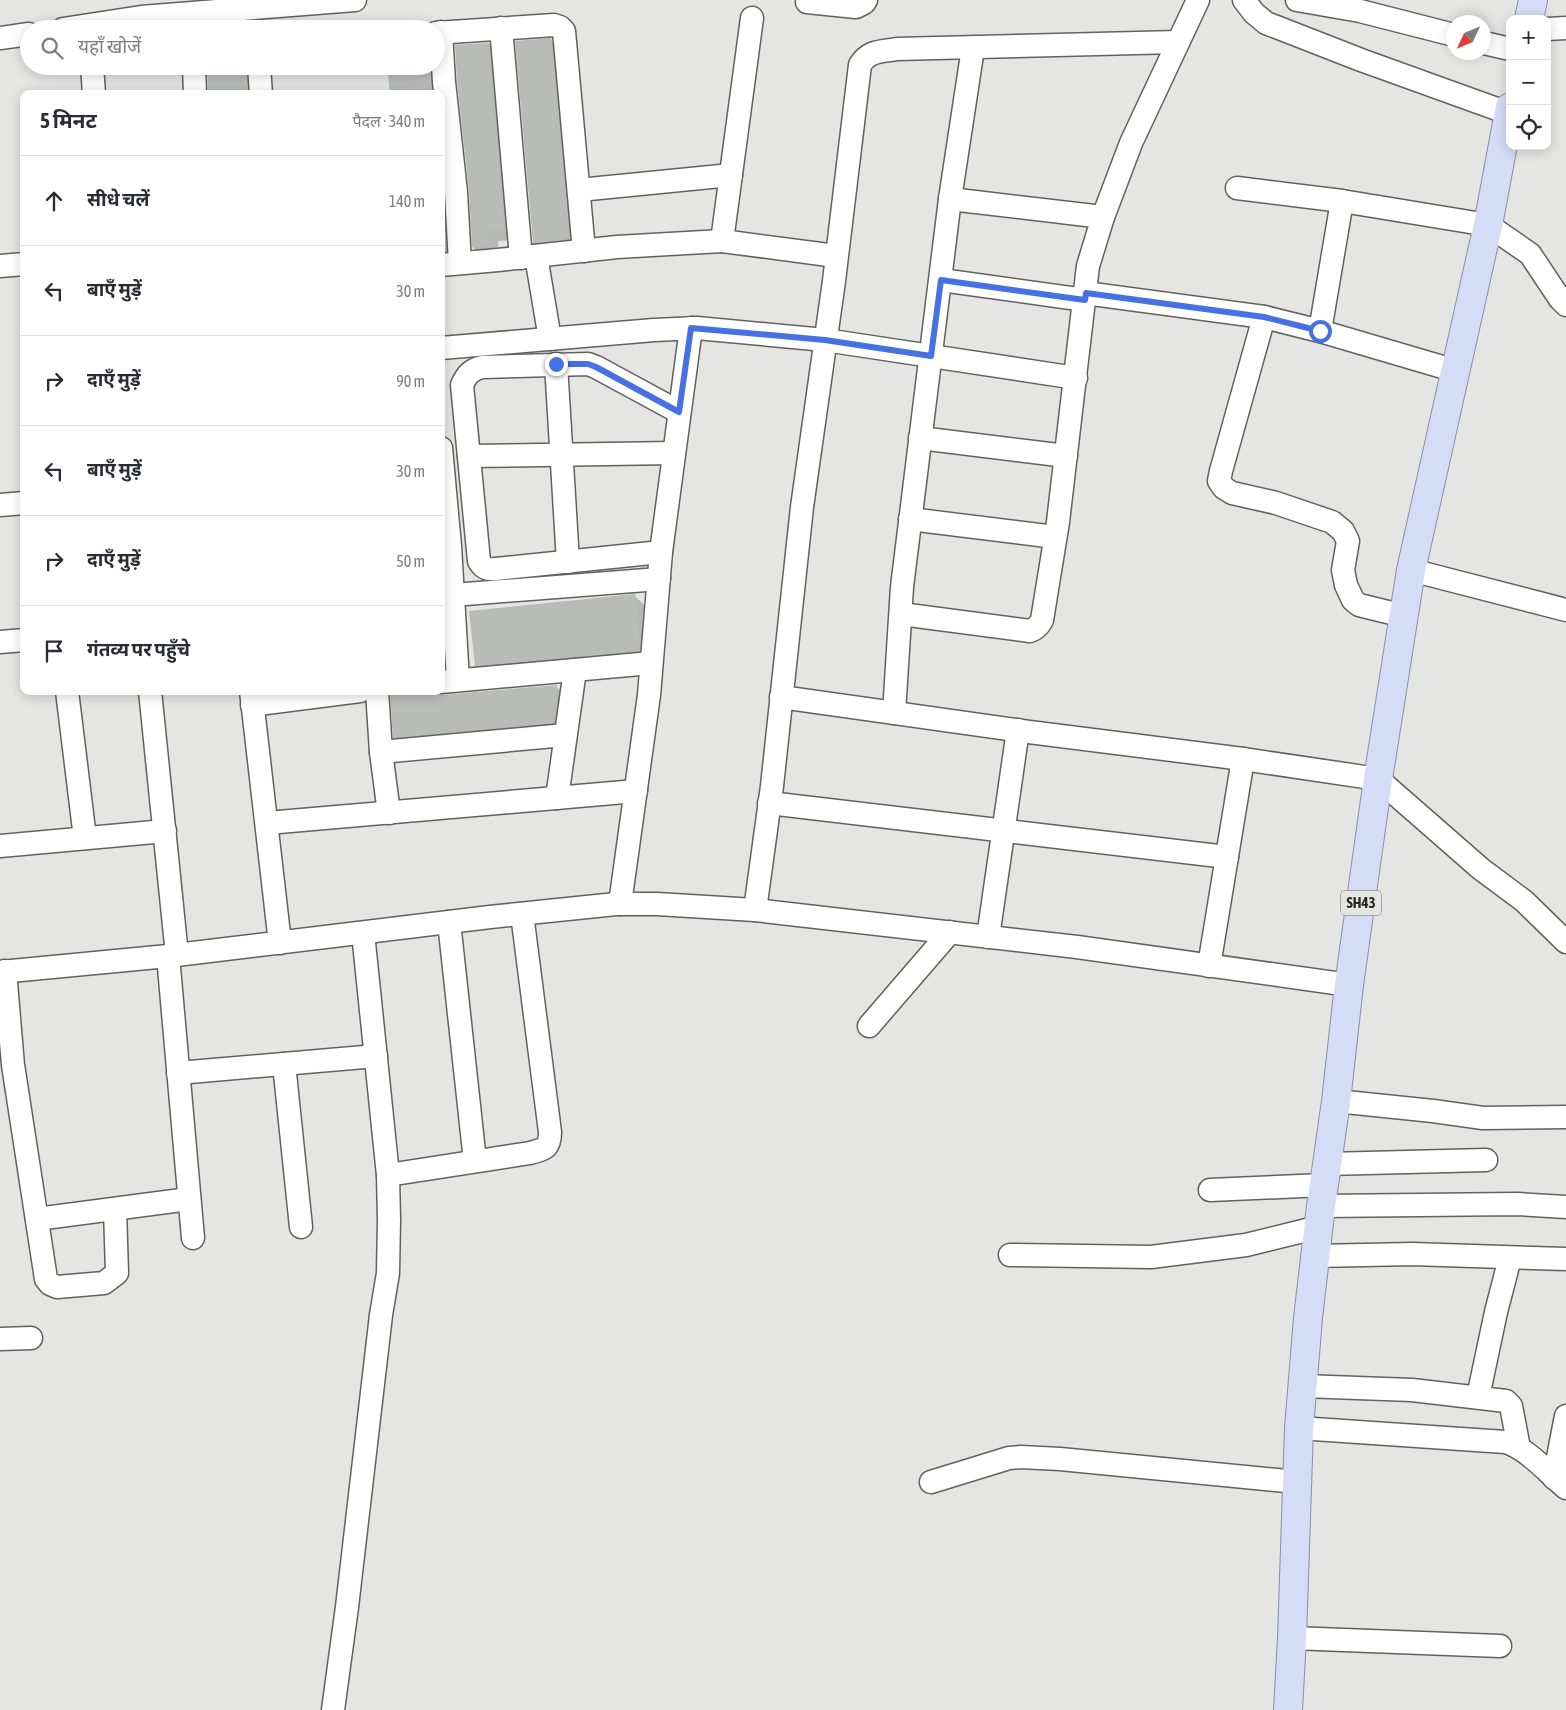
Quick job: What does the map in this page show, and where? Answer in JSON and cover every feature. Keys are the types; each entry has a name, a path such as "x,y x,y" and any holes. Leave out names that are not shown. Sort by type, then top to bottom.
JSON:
{"main road":[{"name":"SH43","path":"1288,1710 1299,1428 1315,1256 1336,1101 1349,985 1378,779 1411,570 1488,225 1506,126"}],"street":[{"path":"125,20 141,17 355,0"},
{"path":"807,2 856,6 864,3 866,0"},
{"path":"901,614 1030,631 1036,629 1042,620 1066,456 1088,266 1103,217 1131,143 1198,0"},
{"path":"1244,0 1254,13 1266,23 1361,60 1506,109"},
{"path":"1297,0 1360,11 1446,33"},
{"path":"722,241 752,18"},
{"path":"445,32 554,24 564,31 584,251"},
{"path":"500,28 528,257 550,339"},
{"path":"1551,28 1566,28"},
{"path":"0,38 20,35"},
{"path":"755,910 769,804 802,507 860,65 865,57 874,52 897,50 1178,42"},
{"path":"1491,44 1506,48"},
{"path":"894,713 910,519 950,199 973,48"},
{"path":"95,90 97,75"},
{"path":"194,75 194,90"},
{"path":"259,75 260,90"},
{"path":"443,75 444,90"},
{"path":"445,106 451,264 617,247 722,241 836,256"},
{"path":"579,190 731,176"},
{"path":"1237,188 1342,201 1488,225 1530,254 1566,305"},
{"path":"950,199 1103,217"},
{"path":"1320,331 1342,201"},
{"path":"0,266 20,264"},
{"path":"941,280 1264,317 1320,331 1456,371"},
{"path":"1264,317 1219,481 1232,494 1276,503 1332,522 1346,535 1348,541 1343,570 1346,585 1354,600 1359,605 1404,616"},
{"path":"445,348 691,328 825,340 1076,378"},
{"path":"620,904 651,663 661,552 691,328"},
{"path":"556,364 568,562"},
{"path":"661,552 488,570 482,566 479,560 462,385 471,370 482,367 588,364 679,412"},
{"path":"920,438 1066,456"},
{"path":"469,456 674,453"},
{"path":"445,497 453,595 449,681 651,663"},
{"path":"0,504 20,503"},
{"path":"910,519 1055,537"},
{"path":"1411,570 1566,610"},
{"path":"453,595 658,579"},
{"path":"0,642 20,640"},
{"path":"557,798 575,670"},
{"path":"67,695 85,838"},
{"path":"150,695 164,831 173,956 178,1072 193,1238"},
{"path":"280,943 252,698 298,695"},
{"path":"377,695 381,752 389,813"},
{"path":"781,697 1378,779 1481,869 1524,902 1566,942"},
{"path":"988,937 1018,730"},
{"path":"381,752 566,735"},
{"path":"1209,966 1243,759"},
{"path":"266,823 636,790"},
{"path":"769,804 1227,857"},
{"path":"0,846 164,831"},
{"path":"115,1209 117,1273 104,1283 57,1287 50,1284 46,1279 13,1065 2,972 173,956 449,922 620,904 755,910 1077,947 1349,985"},
{"path":"388,1174 543,1150 548,1144 550,1139 522,914"},
{"path":"449,922 475,1161"},
{"path":"869,1026 950,932"},
{"path":"333,1710 381,1316 388,1273 388,1174 363,933"},
{"path":"178,1072 376,1056"},
{"path":"284,1064 301,1227"},
{"path":"1336,1101 1483,1118 1566,1117"},
{"path":"1010,1255 1151,1258 1246,1244 1323,1196 1415,1163 1486,1160"},
{"path":"1210,1190 1566,1207"},
{"path":"37,1219 189,1200"},
{"path":"1315,1256 1412,1254 1566,1259"},
{"path":"1478,1397 1496,1312 1510,1258"},
{"path":"0,1340 31,1338"},
{"path":"1303,1386 1412,1390 1506,1401 1511,1406 1519,1448"},
{"path":"1560,1483 1566,1416"},
{"path":"1299,1428 1506,1442 1519,1448 1560,1483"},
{"path":"931,1482 992,1462 1021,1457 1060,1458 1297,1482"},
{"path":"1292,1638 1500,1646"}],"building":[{"path":"551,38 570,239 533,243 515,41"},
{"path":"489,43 505,229 487,231 489,246 472,247 469,191 455,45"},
{"path":"207,75 247,75 248,90 208,90"},
{"path":"388,75 431,75 432,90 390,90"},
{"path":"635,594 640,651 475,666 469,611"},
{"path":"557,685 552,723 393,738 390,695 445,695"}],"route":[{"path":"556,364 588,364 596,367 679,412 691,328 825,340 931,356 941,280 1085,300 1086,293 1264,317 1320,331"}]}
